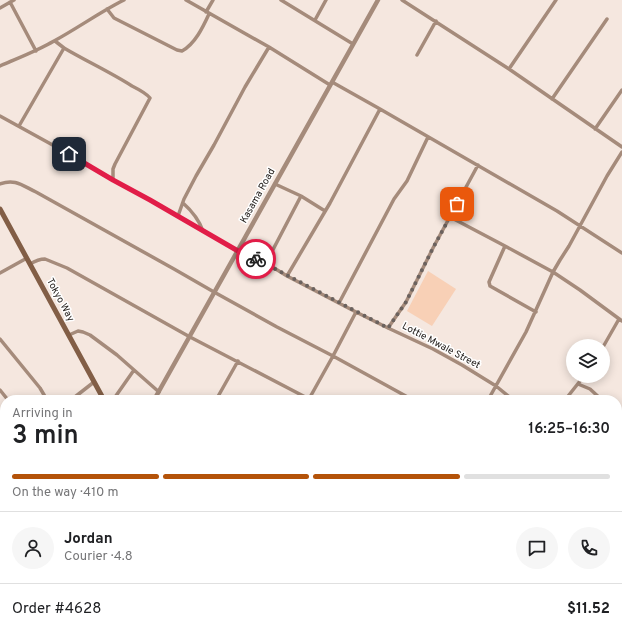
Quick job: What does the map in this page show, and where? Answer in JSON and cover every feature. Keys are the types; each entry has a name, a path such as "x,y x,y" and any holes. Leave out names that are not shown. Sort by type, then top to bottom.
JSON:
{"main road":[{"name":"Tokyo Way","path":"0,209 101,395"}],"street":[{"path":"113,0 115,4"},
{"path":"0,66 36,51 55,41 124,0"},
{"path":"186,0 331,84 380,109 478,165 557,211 622,252"},
{"path":"107,9 114,18 177,50 182,51 189,46 200,32 213,0"},
{"path":"281,0 353,44"},
{"path":"315,20 326,0"},
{"name":"Kasama Road","path":"157,395 378,0"},
{"path":"402,0 509,69 622,147"},
{"path":"509,69 556,0"},
{"path":"0,8 12,1 36,51"},
{"path":"552,99 607,19"},
{"path":"417,55 436,21"},
{"path":"55,41 84,60 124,80 150,98 115,164 113,169 113,180"},
{"path":"178,216 186,195 196,176 269,47"},
{"path":"19,126 64,48"},
{"path":"596,129 622,90"},
{"path":"287,276 349,168 380,109"},
{"name":"Lottie Mwale Street","path":"0,116 238,251 266,263 287,276 356,312 433,349 496,386 507,395"},
{"path":"339,303 394,199 407,181 428,137"},
{"path":"491,395 526,332 553,272 622,152"},
{"path":"388,328 406,302 433,248 478,165"},
{"path":"0,184 8,181 15,182 36,192 277,327 404,395"},
{"path":"275,184 301,196 325,211"},
{"path":"266,263 301,196"},
{"path":"183,203 190,209 200,222 204,231"},
{"path":"450,218 553,272 621,320 608,339"},
{"path":"505,246 489,282 490,286 536,312"},
{"path":"0,273 27,258"},
{"path":"30,264 36,260 45,259 67,268 190,337 301,395"},
{"path":"313,395 356,312"},
{"path":"69,335 78,332 83,332 90,335 117,355 159,392"},
{"path":"0,339 44,395"},
{"path":"219,395 238,361"},
{"path":"116,395 134,370"},
{"path":"77,395 94,382"},
{"path":"569,395 578,384 590,389 597,395"}],"shaded area":[{"path":"428,271 456,289 432,326 407,311"}],"way so far":[{"path":"256,259 388,328 411,294 433,248 457,204"}],"route":[{"path":"69,154 238,251 256,259"}]}
